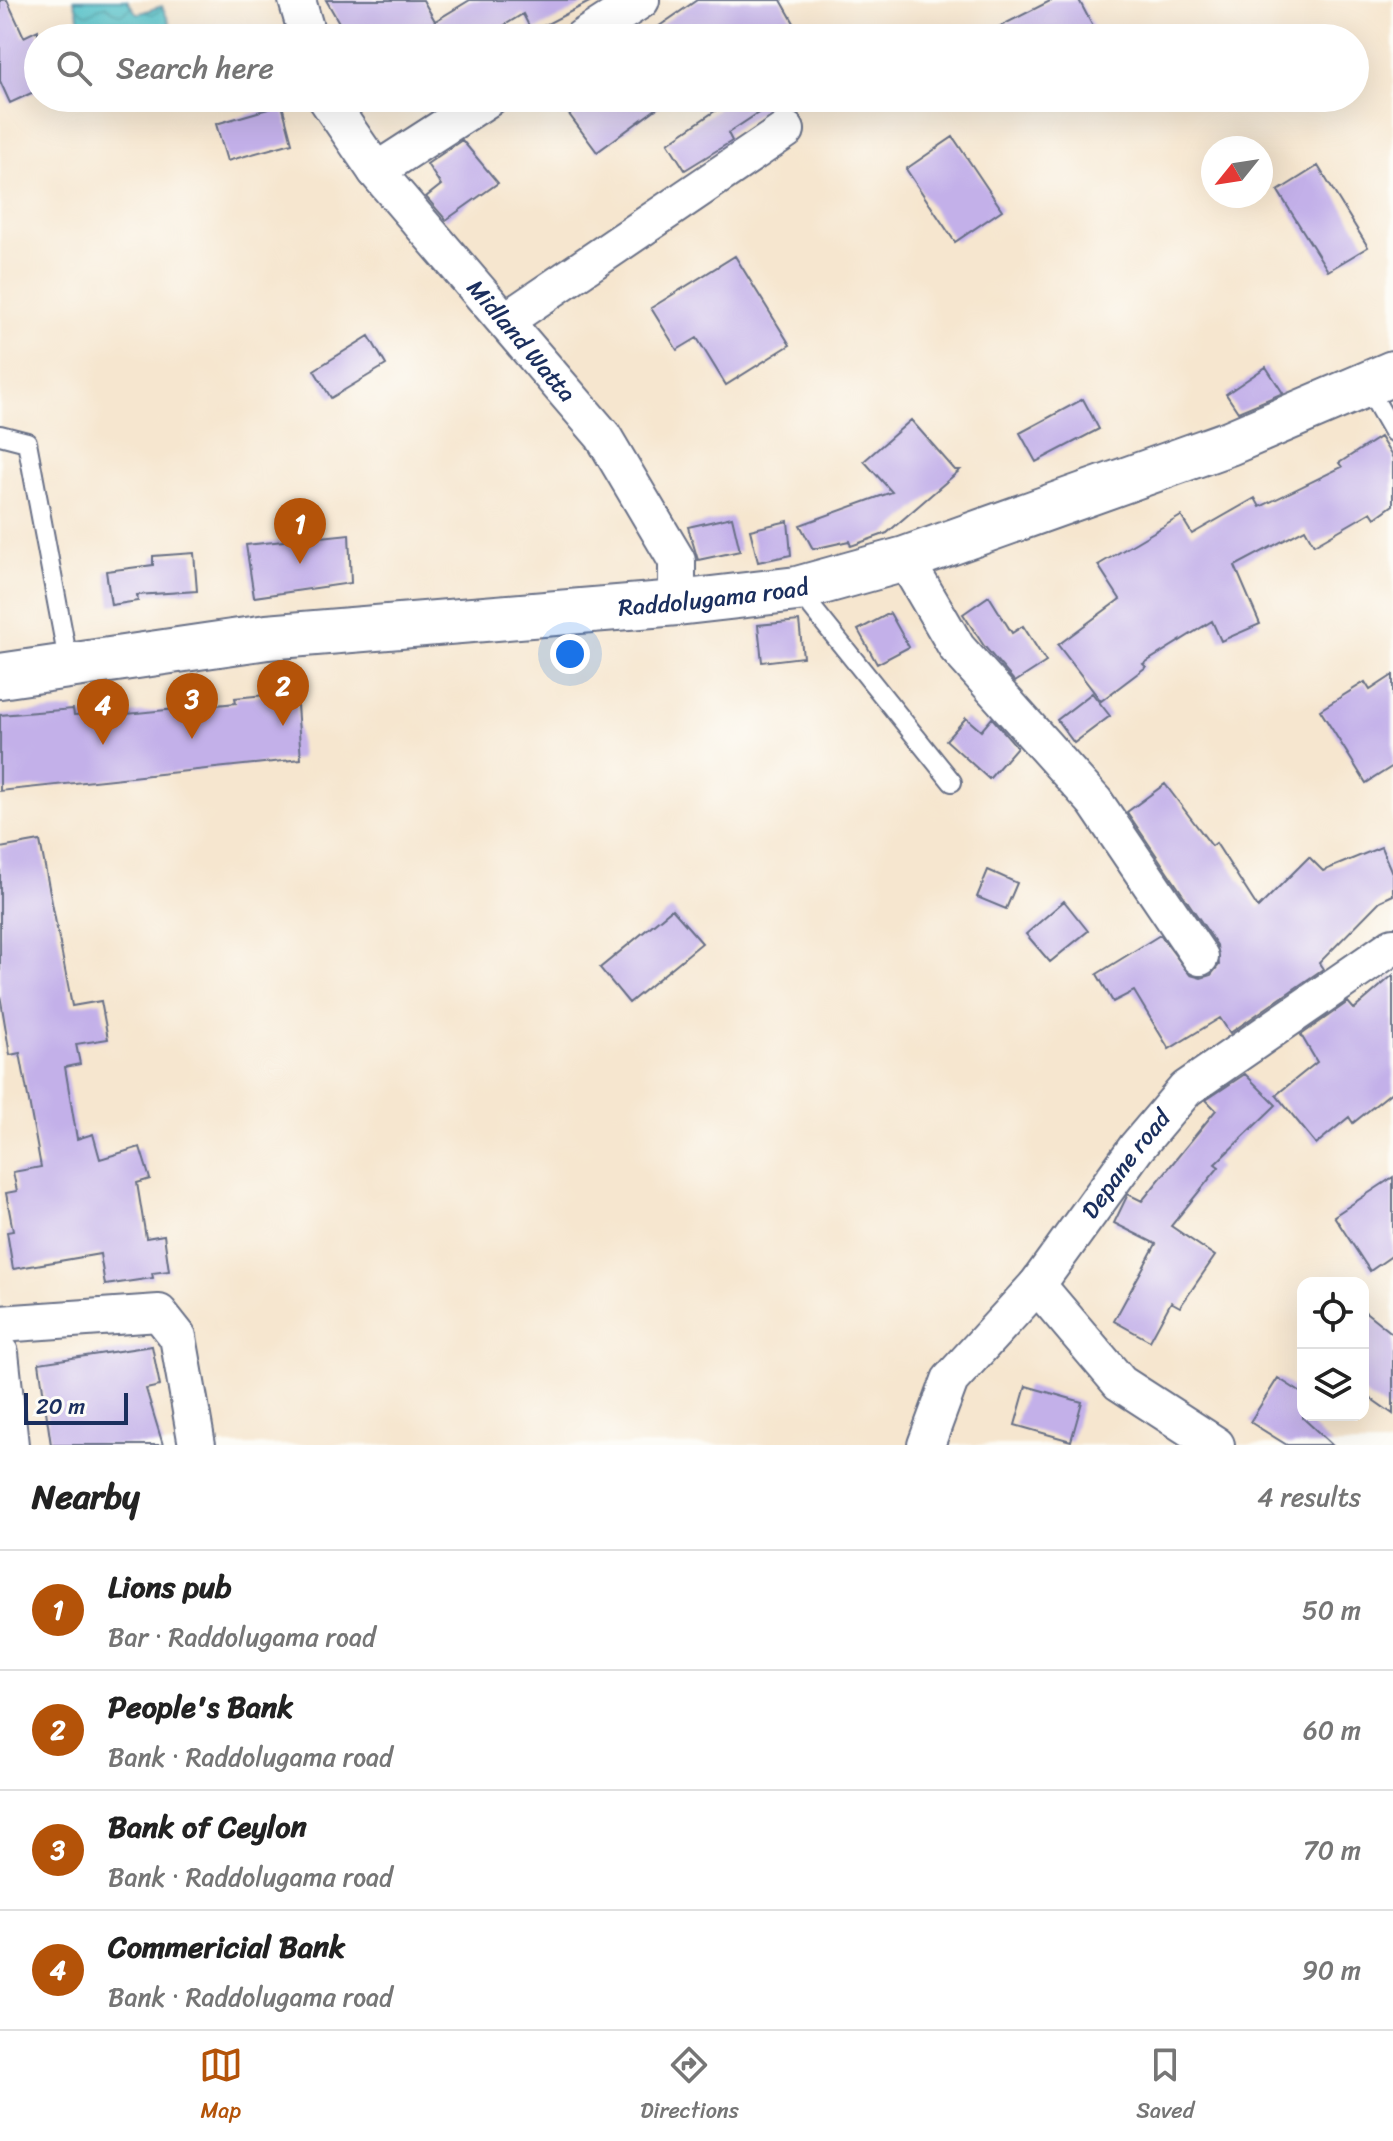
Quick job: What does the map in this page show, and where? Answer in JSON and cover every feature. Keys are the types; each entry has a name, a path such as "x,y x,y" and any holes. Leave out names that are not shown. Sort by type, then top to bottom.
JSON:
{"street":[{"path":"297,0 304,24"},
{"path":"604,24 641,0"},
{"name":"Midland Watta","path":"336,112 376,171 603,436 677,561 677,603"},
{"path":"376,171 467,112"},
{"path":"505,321 786,130"},
{"name":"Raddolugama road","path":"0,676 267,637 677,603 797,589 905,559 1229,443 1380,379"},
{"path":"905,559 957,648 1095,802 1200,957"},
{"name":"Depane road","path":"926,1445 950,1380 1037,1285 1136,1148 1186,1089 1393,946"},
{"path":"1037,1285 1120,1383 1216,1445"},
{"path":"0,1324 159,1313 178,1337 197,1445"},
{"path":"0,1353 10,1445"}],"lane":[{"path":"1380,379 1393,432"},
{"path":"0,435 27,442 69,666"},
{"path":"797,589 952,782"}],"water":[{"path":"74,0 127,0 137,14 162,6 170,24 81,24"}],"building":[{"path":"0,0 7,0 24,37 24,96 10,103 0,81"},
{"path":"326,0 423,0 435,21 470,0 593,0 547,24 528,24 523,14 506,24 340,24"},
{"path":"697,0 781,0 794,23 792,24 662,24"},
{"path":"1052,0 1079,0 1092,24 1005,24"},
{"path":"258,112 284,112 292,143 227,161 216,124"},
{"path":"567,112 652,112 597,152"},
{"path":"713,112 760,112 728,133 732,141 685,170 668,143"},
{"path":"953,137 1002,210 955,242 906,169"},
{"path":"462,140 498,183 446,220 426,197 441,185 427,164"},
{"path":"1318,166 1368,247 1328,271 1278,191"},
{"path":"735,256 790,345 726,385 697,338 677,350 651,308"},
{"path":"369,336 386,365 331,398 314,370"},
{"path":"1266,367 1283,393 1238,412 1226,394"},
{"path":"1083,399 1099,429 1036,462 1020,433"},
{"path":"911,420 955,470 960,470 887,533 851,546 849,541 813,549 800,525 892,492 864,461"},
{"path":"1380,437 1393,458 1393,505 1375,518 1371,512 1314,545 1305,529 1235,566 1260,624 1221,641 1212,621 1143,664 1146,667 1101,701 1058,645 1120,599 1098,565 1181,516 1192,534 1255,498 1260,507 1342,467 1339,463"},
{"path":"732,517 740,551 698,560 688,527"},
{"path":"788,521 791,555 758,562 750,530"},
{"path":"349,534 351,583 254,597 246,545"},
{"path":"194,553 197,591 137,595 138,601 111,605 106,571 153,565 153,556"},
{"path":"989,596 1012,633 1023,626 1046,662 1015,682 984,646 963,614"},
{"path":"890,613 909,647 877,664 858,630"},
{"path":"799,621 803,657 762,662 758,625"},
{"path":"1393,675 1393,766 1366,783 1320,710 1365,682 1370,690"},
{"path":"296,692 301,759 0,791 0,715 73,709 74,715 117,712 117,715 236,703 235,698"},
{"path":"1092,693 1110,716 1074,743 1057,720"},
{"path":"966,718 981,731 992,718 1017,747 989,779 946,740"},
{"path":"1165,784 1212,846 1216,843 1258,908 1309,857 1323,871 1381,847 1393,875 1393,895 1380,901 1319,963 1323,969 1230,1033 1220,1018 1169,1049 1134,991 1113,1002 1097,974 1160,935 1190,975 1201,978 1211,975 1219,965 1217,945 1127,812"},
{"path":"40,841 72,1006 101,1001 108,1039 76,1044 80,1064 65,1067 77,1139 93,1134 100,1159 140,1147 150,1179 137,1183 146,1238 164,1235 169,1271 152,1273 153,1278 105,1285 100,1254 13,1269 7,1232 13,1231 6,1193 17,1191 13,1172 41,1167 20,1053 10,1055 0,995 0,848"},
{"path":"988,870 1017,883 1006,909 977,897"},
{"path":"1064,901 1088,931 1050,962 1026,934"},
{"path":"672,909 702,943 629,1003 600,968"},
{"path":"1393,975 1393,1091 1353,1123 1349,1117 1316,1144 1276,1095 1317,1062 1301,1035 1348,1002 1354,1009"},
{"path":"1245,1074 1276,1105 1215,1164 1219,1167 1171,1226 1215,1256 1180,1307 1171,1302 1150,1341 1114,1321 1156,1244 1114,1223 1128,1194 1142,1201 1216,1110 1206,1100"},
{"path":"1393,1177 1393,1255 1370,1271 1334,1216"},
{"path":"1369,1315 1393,1334 1393,1414 1369,1397"},
{"path":"152,1346 160,1386 146,1389 163,1445 51,1445 39,1363"},
{"path":"1278,1378 1297,1390 1297,1421 1306,1421 1332,1445 1287,1445 1250,1422"},
{"path":"1026,1386 1082,1402 1071,1441 1015,1425"}],"place":[{"name":"Lions pub","path":"300,564"},
{"name":"People's Bank","path":"283,726"},
{"name":"Bank of Ceylon","path":"192,739"},
{"name":"Commericial Bank","path":"103,745"}]}
